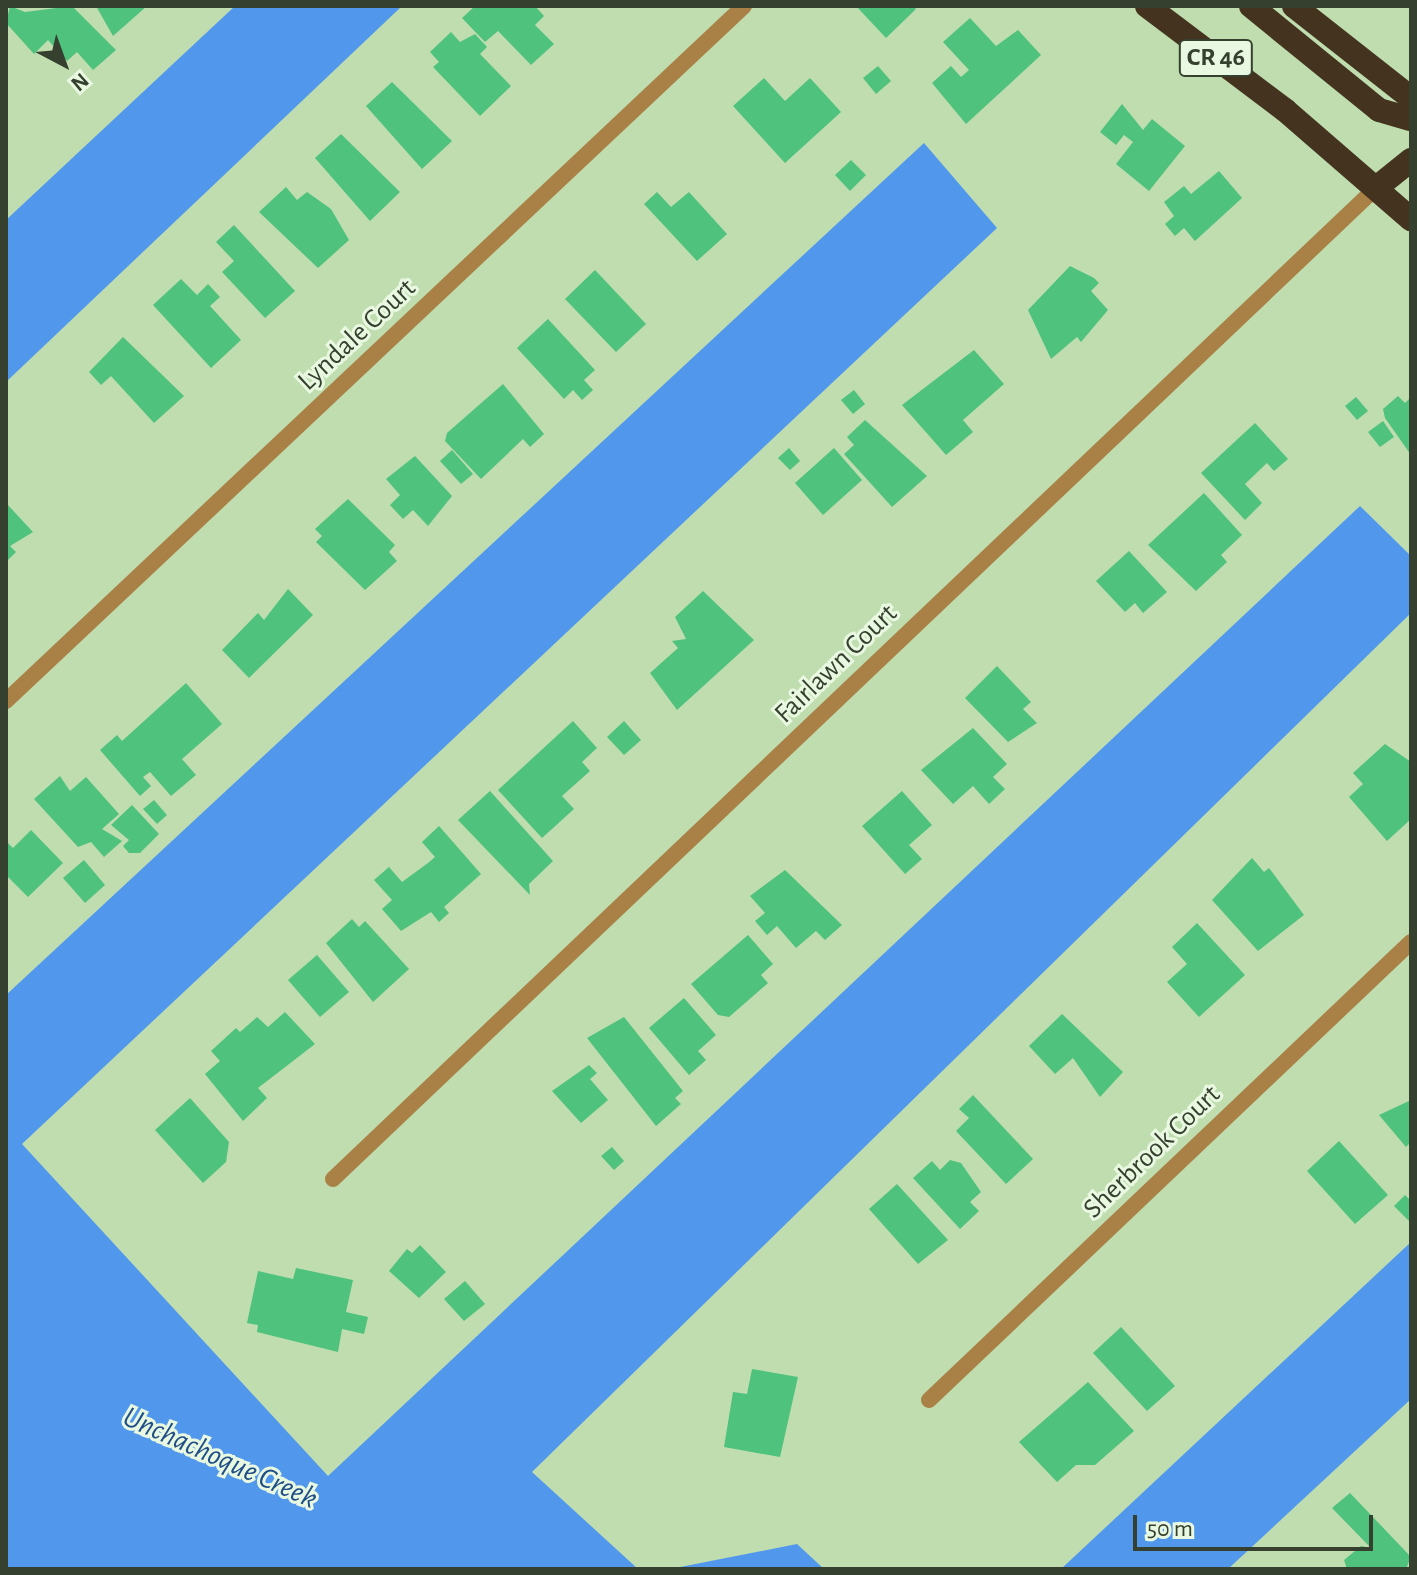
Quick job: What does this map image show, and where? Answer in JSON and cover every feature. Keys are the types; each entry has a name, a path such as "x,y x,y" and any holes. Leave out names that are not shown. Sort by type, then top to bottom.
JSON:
{"highway":[{"name":"CR 46","path":"1147,6 1411,219"},
{"path":"1251,6 1379,110 1411,119"},
{"path":"1294,6 1411,98"},
{"path":"1376,188 1411,160"}],"street":[{"name":"Lyndale Court","path":"6,701 744,6"},
{"name":"Fairlawn Court","path":"333,1179 1376,188"},
{"name":"Sherbrook Court","path":"929,1400 1411,942"}],"water":[{"path":"235,6 402,6 6,382 6,220"},
{"name":"Unchachoque Creek","path":"924,143 997,228 22,1144 328,1476 1360,506 1411,556 1411,613 532,1472 638,1569 6,1569 6,995"},
{"path":"1411,1242 1411,1399 1228,1569 1061,1569"},
{"path":"797,1544 824,1569 670,1569"}],"building":[{"path":"10,6 25,12 72,6 116,50 93,70 77,52 67,61 48,40 34,54 6,23"},
{"path":"96,6 147,6 113,36"},
{"path":"475,6 535,6 544,16 535,25 554,44 531,65 498,31 485,42 462,18"},
{"path":"856,6 913,6 916,9 886,38"},
{"path":"970,18 996,46 1018,30 1041,55 966,124 932,83 951,66 961,77 969,70 943,42"},
{"path":"451,32 460,42 475,34 487,47 480,54 511,86 480,116 433,67 439,62 430,52"},
{"path":"878,66 891,81 876,94 863,78"},
{"path":"764,78 785,101 810,78 841,112 785,163 733,106"},
{"path":"392,82 452,141 422,169 366,106"},
{"path":"1122,104 1143,130 1152,119 1185,146 1149,191 1116,164 1133,142 1124,135 1116,145 1100,132"},
{"path":"341,134 400,192 370,221 315,158"},
{"path":"851,160 866,175 850,191 835,175"},
{"path":"1219,171 1242,198 1195,241 1184,228 1175,236 1165,224 1174,216 1164,202 1184,186 1191,194"},
{"path":"286,187 297,200 307,192 331,209 349,240 318,268 259,212"},
{"path":"657,192 671,207 689,192 727,234 697,261 644,204"},
{"path":"234,225 295,291 265,318 222,272 234,261 216,242"},
{"path":"1070,266 1099,283 1091,291 1108,310 1081,342 1077,337 1051,359 1028,310"},
{"path":"595,270 646,324 616,352 565,299"},
{"path":"181,279 197,295 208,284 220,297 210,306 241,340 211,368 153,305"},
{"path":"548,319 595,370 584,380 593,390 582,400 573,390 564,399 517,348"},
{"path":"123,337 184,396 154,423 111,376 101,385 89,372"},
{"path":"974,350 1004,384 963,420 973,432 946,455 902,405"},
{"path":"503,384 544,434 530,447 523,439 481,479 445,441 447,433"},
{"path":"854,390 865,404 853,414 841,400"},
{"path":"1398,396 1405,403 1411,397 1411,455 1385,418 1383,409"},
{"path":"1356,397 1368,411 1357,420 1345,406"},
{"path":"865,420 927,476 892,507 844,454 854,445 847,437"},
{"path":"1383,421 1394,437 1380,447 1368,432"},
{"path":"1255,423 1288,459 1274,471 1267,463 1245,484 1262,503 1245,520 1201,473"},
{"path":"789,448 800,461 790,470 778,458"},
{"path":"834,448 862,480 823,515 795,483"},
{"path":"452,450 473,474 461,484 440,461"},
{"path":"415,456 452,496 428,526 413,510 403,519 390,505 400,495 386,479"},
{"path":"1204,493 1242,535 1221,555 1227,562 1196,591 1148,545"},
{"path":"348,499 395,545 389,552 397,561 365,590 316,542 322,536 315,529"},
{"path":"6,503 33,532 10,546 16,552 6,562"},
{"path":"1129,551 1167,592 1143,613 1135,603 1125,612 1096,581"},
{"path":"288,589 313,615 249,678 222,650 258,613 264,620"},
{"path":"703,591 754,640 677,710 650,673 678,648 672,641 686,639 675,617"},
{"path":"997,666 1031,702 1023,709 1037,723 1008,742 965,698"},
{"path":"186,683 222,724 182,759 196,775 171,796 150,772 143,777 151,786 140,796 100,750 117,735 122,741"},
{"path":"573,721 597,748 582,762 590,771 562,796 574,809 542,838 498,790"},
{"path":"624,721 641,740 624,755 607,737"},
{"path":"973,728 1007,764 993,777 1005,789 989,804 973,786 953,804 921,770"},
{"path":"1385,744 1411,762 1411,819 1387,841 1349,797 1363,784 1353,773"},
{"path":"60,776 70,791 86,777 119,814 102,829 122,841 104,857 91,842 78,847 34,799"},
{"path":"490,791 553,861 529,884 530,895 458,820"},
{"path":"902,791 932,825 909,845 922,859 905,874 862,826"},
{"path":"154,800 167,815 157,824 143,809"},
{"path":"132,805 159,834 140,853 129,853 123,846 129,840 111,825"},
{"path":"439,826 481,874 444,907 449,913 439,922 431,912 401,931 382,909 392,900 374,880 389,867 402,882 428,863 435,857 422,842"},
{"path":"31,830 63,863 28,897 6,875 6,841 13,848"},
{"path":"1252,858 1264,872 1269,868 1304,915 1258,951 1212,900"},
{"path":"84,860 105,885 85,903 63,878"},
{"path":"785,870 842,925 825,940 816,931 796,948 777,926 767,935 755,921 765,913 750,896"},
{"path":"352,919 359,927 365,921 409,969 373,1002 326,943"},
{"path":"1197,923 1245,975 1199,1017 1167,982 1187,964 1172,947"},
{"path":"748,935 773,964 761,975 768,983 729,1017 718,1015 691,984"},
{"path":"317,955 349,992 320,1017 288,980"},
{"path":"684,998 716,1035 698,1051 706,1060 689,1075 649,1028"},
{"path":"285,1012 315,1044 258,1088 267,1098 243,1121 205,1074 220,1061 211,1051 236,1028 240,1032 257,1017 268,1027"},
{"path":"1062,1014 1123,1072 1100,1097 1073,1058 1055,1074 1029,1046"},
{"path":"624,1017 683,1091 675,1098 681,1104 656,1126 587,1038"},
{"path":"589,1065 597,1073 590,1079 608,1100 581,1123 552,1091"},
{"path":"973,1095 1033,1159 1006,1184 956,1131 969,1118 959,1109"},
{"path":"190,1098 229,1142 226,1162 203,1183 155,1130"},
{"path":"1409,1101 1411,1142 1406,1147 1379,1115"},
{"path":"1339,1141 1388,1195 1355,1224 1307,1171"},
{"path":"612,1147 624,1161 614,1170 601,1156"},
{"path":"950,1160 961,1163 981,1192 970,1202 979,1211 960,1229 913,1178 932,1161 940,1170"},
{"path":"897,1184 948,1240 918,1264 869,1209"},
{"path":"1405,1195 1411,1201 1409,1221 1394,1206"},
{"path":"420,1245 446,1272 419,1298 389,1271 407,1249 412,1253"},
{"path":"296,1268 353,1280 346,1312 368,1317 364,1334 342,1329 338,1352 257,1332 258,1325 247,1323 258,1271 293,1279"},
{"path":"465,1281 485,1304 464,1321 444,1299"},
{"path":"1121,1327 1175,1386 1147,1411 1093,1353"},
{"path":"752,1369 798,1377 780,1457 724,1447 733,1392 747,1394"},
{"path":"1088,1382 1134,1431 1095,1465 1076,1465 1057,1482 1019,1442"},
{"path":"1350,1493 1411,1557 1406,1569 1347,1569 1344,1560 1361,1546 1371,1548 1332,1508"}]}
